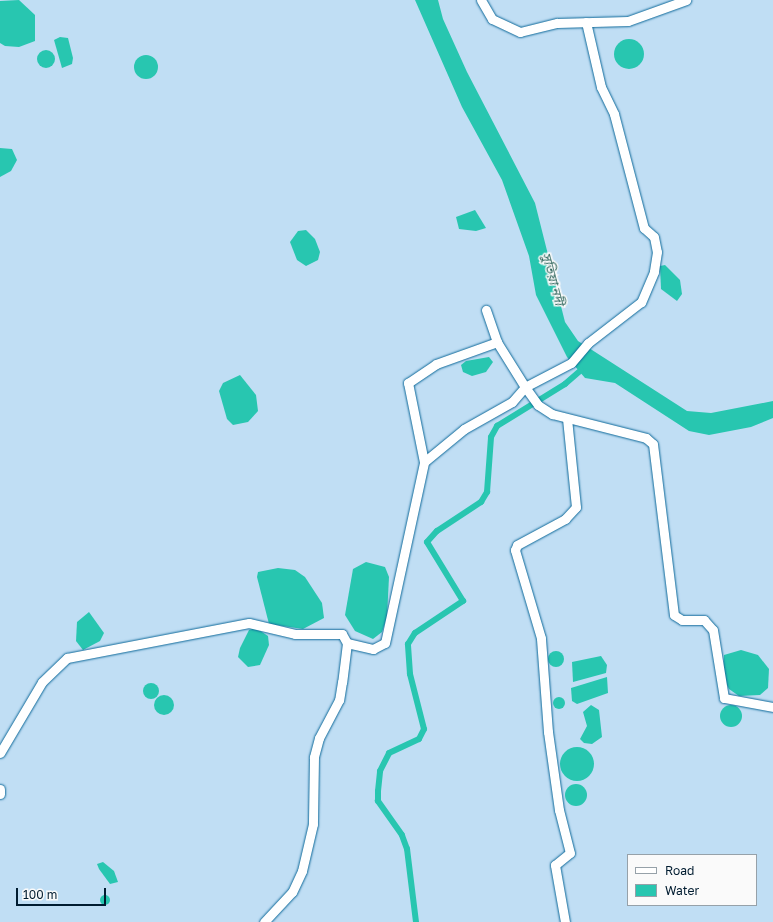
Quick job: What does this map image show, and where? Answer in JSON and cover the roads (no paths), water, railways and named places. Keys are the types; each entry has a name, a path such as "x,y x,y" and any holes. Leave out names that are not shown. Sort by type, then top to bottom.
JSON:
{"street":[{"path":"481,0 492,19 520,32 557,23 628,21 686,0"},
{"path":"424,462 464,429 512,402 525,387 571,363 588,343 641,302 654,272 657,252 654,238 644,228 614,114 601,87 586,22"},
{"path":"486,310 497,342 536,402 567,418 646,438 653,444 674,615 682,620 704,620 713,630 724,698 773,707"},
{"path":"347,643 373,649 386,643 424,462 408,383 436,364 497,342"},
{"path":"565,922 555,865 570,854 559,810 550,747 540,638 515,550 517,545 565,519 576,507 567,418"},
{"path":"0,753 42,682 66,658 249,623 295,634 342,634 347,643 339,700 319,738 314,757 313,824 302,871 292,892 264,922"},
{"path":"0,789 0,794"}],"water":[{"path":"19,0 35,15 35,41 19,47 5,46 0,43 0,1"},
{"name":"সুতিয়া নদী","path":"415,0 438,0 443,19 467,72 535,203 565,322 578,341 687,411 711,413 773,401 773,418 751,427 709,435 689,431 615,383 585,378 567,357 536,295 529,256 502,180 462,107"},
{"path":"60,37 68,38 73,58 72,64 62,68 54,40"},
{"path":"629,39 640,43 644,54 640,65 629,69 618,65 614,54 618,43"},
{"path":"46,50 52,53 55,59 52,65 46,68 40,65 37,59 40,53"},
{"path":"146,55 154,59 158,67 154,75 146,79 138,75 134,67 138,59"},
{"path":"0,148 12,149 17,160 11,171 0,177"},
{"path":"475,210 486,228 476,231 459,229 456,217"},
{"path":"306,230 315,239 320,252 318,260 306,266 297,260 290,242 298,231"},
{"path":"665,265 680,280 682,294 677,301 661,289 660,266"},
{"path":"489,357 493,362 486,372 472,376 463,372 461,365 466,361"},
{"path":"240,375 256,395 258,411 248,422 233,425 227,419 219,391 223,383"},
{"path":"366,562 385,567 389,577 387,617 382,632 373,639 355,631 345,615 353,569"},
{"path":"278,568 295,570 305,577 322,603 324,618 303,629 269,624 257,577 258,572"},
{"path":"89,612 104,633 100,641 83,650 76,641 77,622"},
{"path":"256,628 268,636 269,645 260,665 248,667 238,657 240,648 249,630"},
{"path":"741,650 758,655 769,669 768,688 760,695 739,696 729,689 723,677 724,655"},
{"path":"553,651 559,651 564,656 562,665 559,667 553,667 548,662 548,656"},
{"path":"601,656 607,665 606,673 573,682 572,662"},
{"path":"607,677 608,693 577,704 572,701 571,688"},
{"path":"151,683 158,688 159,691 154,698 151,699 144,694 143,691 148,684"},
{"path":"164,695 171,698 174,705 171,712 164,715 157,712 154,705 157,698"},
{"path":"557,697 561,697 565,703 561,709 557,709 553,705 553,701"},
{"path":"591,705 599,710 602,737 592,744 584,743 580,739 587,726 583,712"},
{"path":"731,705 739,708 742,716 739,724 731,727 723,724 720,716 723,708"},
{"path":"574,747 580,747 589,752 593,758 593,770 589,776 580,781 574,781 565,776 560,767 560,761 565,752"},
{"path":"572,784 580,784 587,791 587,799 580,806 572,806 565,799 565,791"},
{"path":"103,862 114,871 118,882 110,884 97,864"},
{"path":"105,895 110,900 105,905 100,900"}],"waterway":[{"path":"416,922 407,849 402,835 378,801 378,791 380,771 389,753 419,739 424,729 410,674 408,644 415,633 463,601 427,542 437,531 481,502 487,492 491,437 497,426 565,384 581,370"}]}
